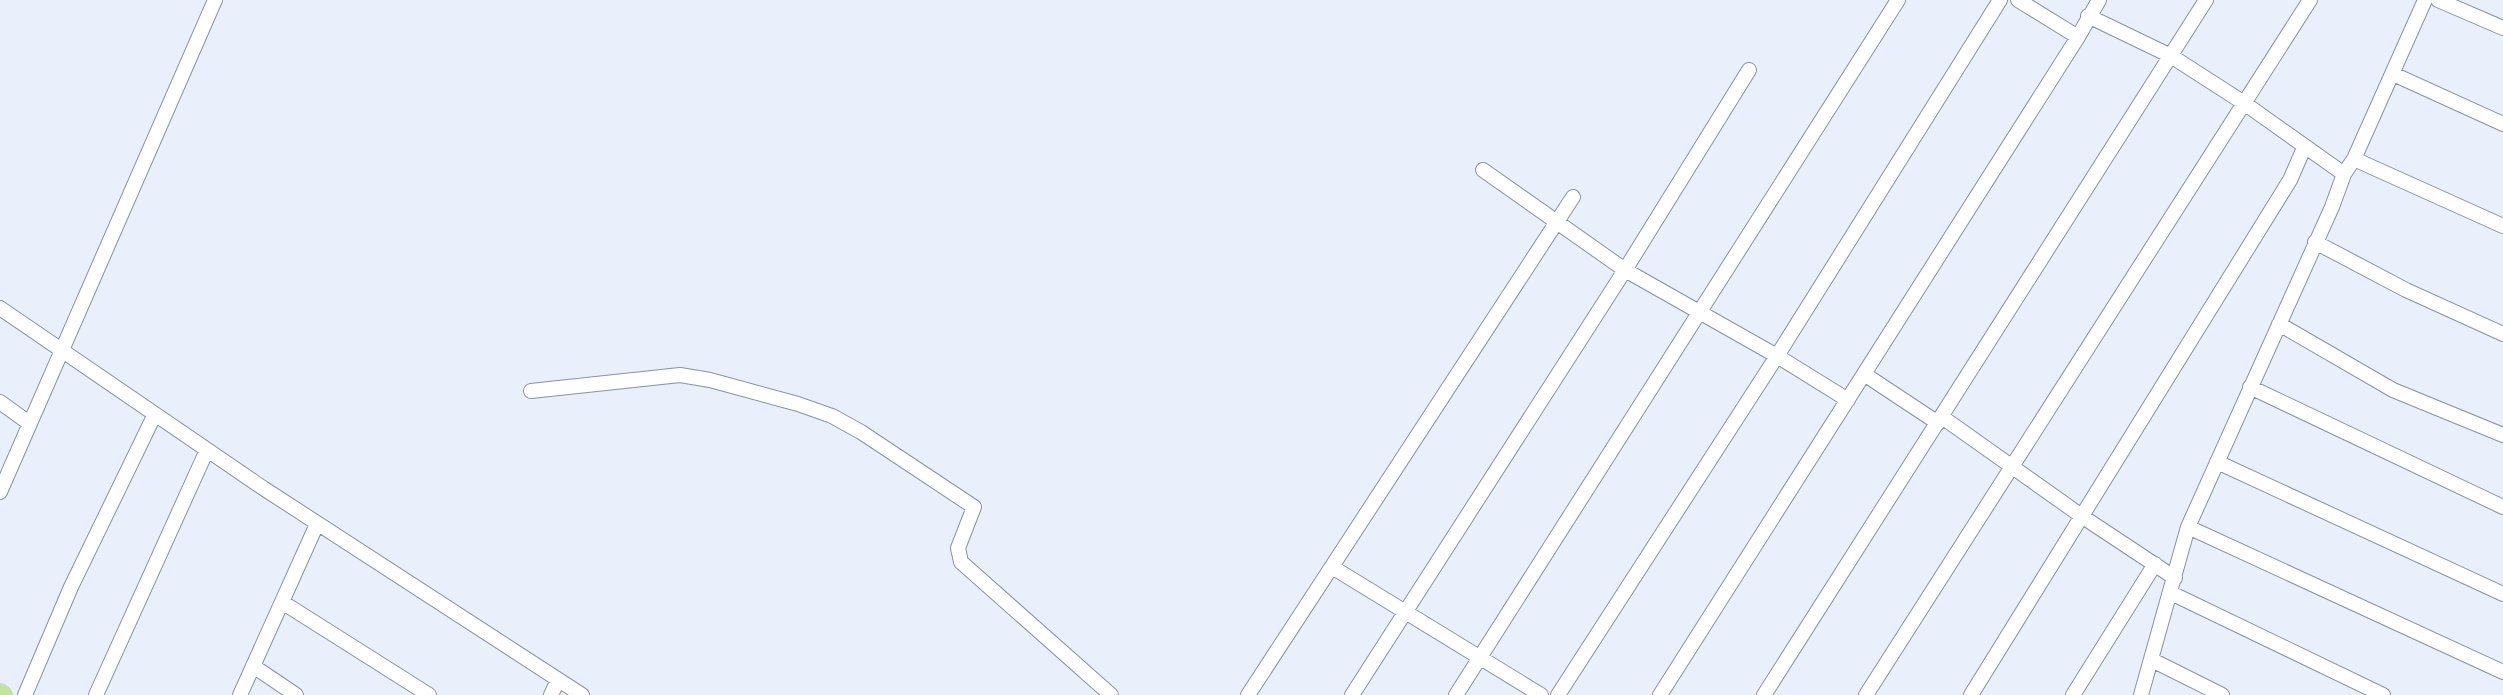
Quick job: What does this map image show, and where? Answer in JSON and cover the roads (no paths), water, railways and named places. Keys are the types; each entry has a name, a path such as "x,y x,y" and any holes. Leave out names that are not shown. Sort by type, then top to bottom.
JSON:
{"street":[{"path":"0,492 214,0"},
{"path":"1456,695 1898,0"},
{"path":"1558,695 1777,356 2000,0"},
{"path":"2018,0 2078,37"},
{"path":"1660,695 2078,37 2088,16 2099,0"},
{"path":"1764,695 2206,0"},
{"path":"1866,695 2310,0"},
{"path":"2141,695 2175,578 2188,527 2344,174 2354,159 2425,0"},
{"path":"2438,0 2503,28"},
{"path":"2088,16 2171,56 2244,103 2304,148 2344,174"},
{"path":"1352,695 1625,270 1749,70"},
{"path":"2393,74 2503,124"},
{"path":"1970,695 2083,517 2290,180 2304,148"},
{"path":"2354,159 2503,226"},
{"path":"1483,170 1556,223 1625,270 1777,356 1848,400"},
{"path":"1248,695 1573,197"},
{"path":"2315,242 2406,290 2503,334"},
{"path":"0,308 317,524 582,695"},
{"path":"2279,324 2393,390 2503,435"},
{"path":"1864,374 1940,420 2175,578"},
{"path":"531,392 680,375 710,380 798,404 832,416 861,432 974,507 958,548 961,562 1111,695"},
{"path":"2250,388 2503,507"},
{"path":"0,402 29,423"},
{"path":"25,695 71,587 155,414"},
{"path":"96,695 207,450"},
{"path":"2217,462 2503,594"},
{"path":"240,695 317,524"},
{"path":"2188,527 2503,672"},
{"path":"2073,695 2154,564"},
{"path":"1332,567 1406,610 1541,695"},
{"path":"2171,592 2383,695"},
{"path":"282,602 429,695"},
{"path":"2152,660 2222,695"},
{"path":"253,666 296,695"},
{"path":"551,695 558,680"}]}
